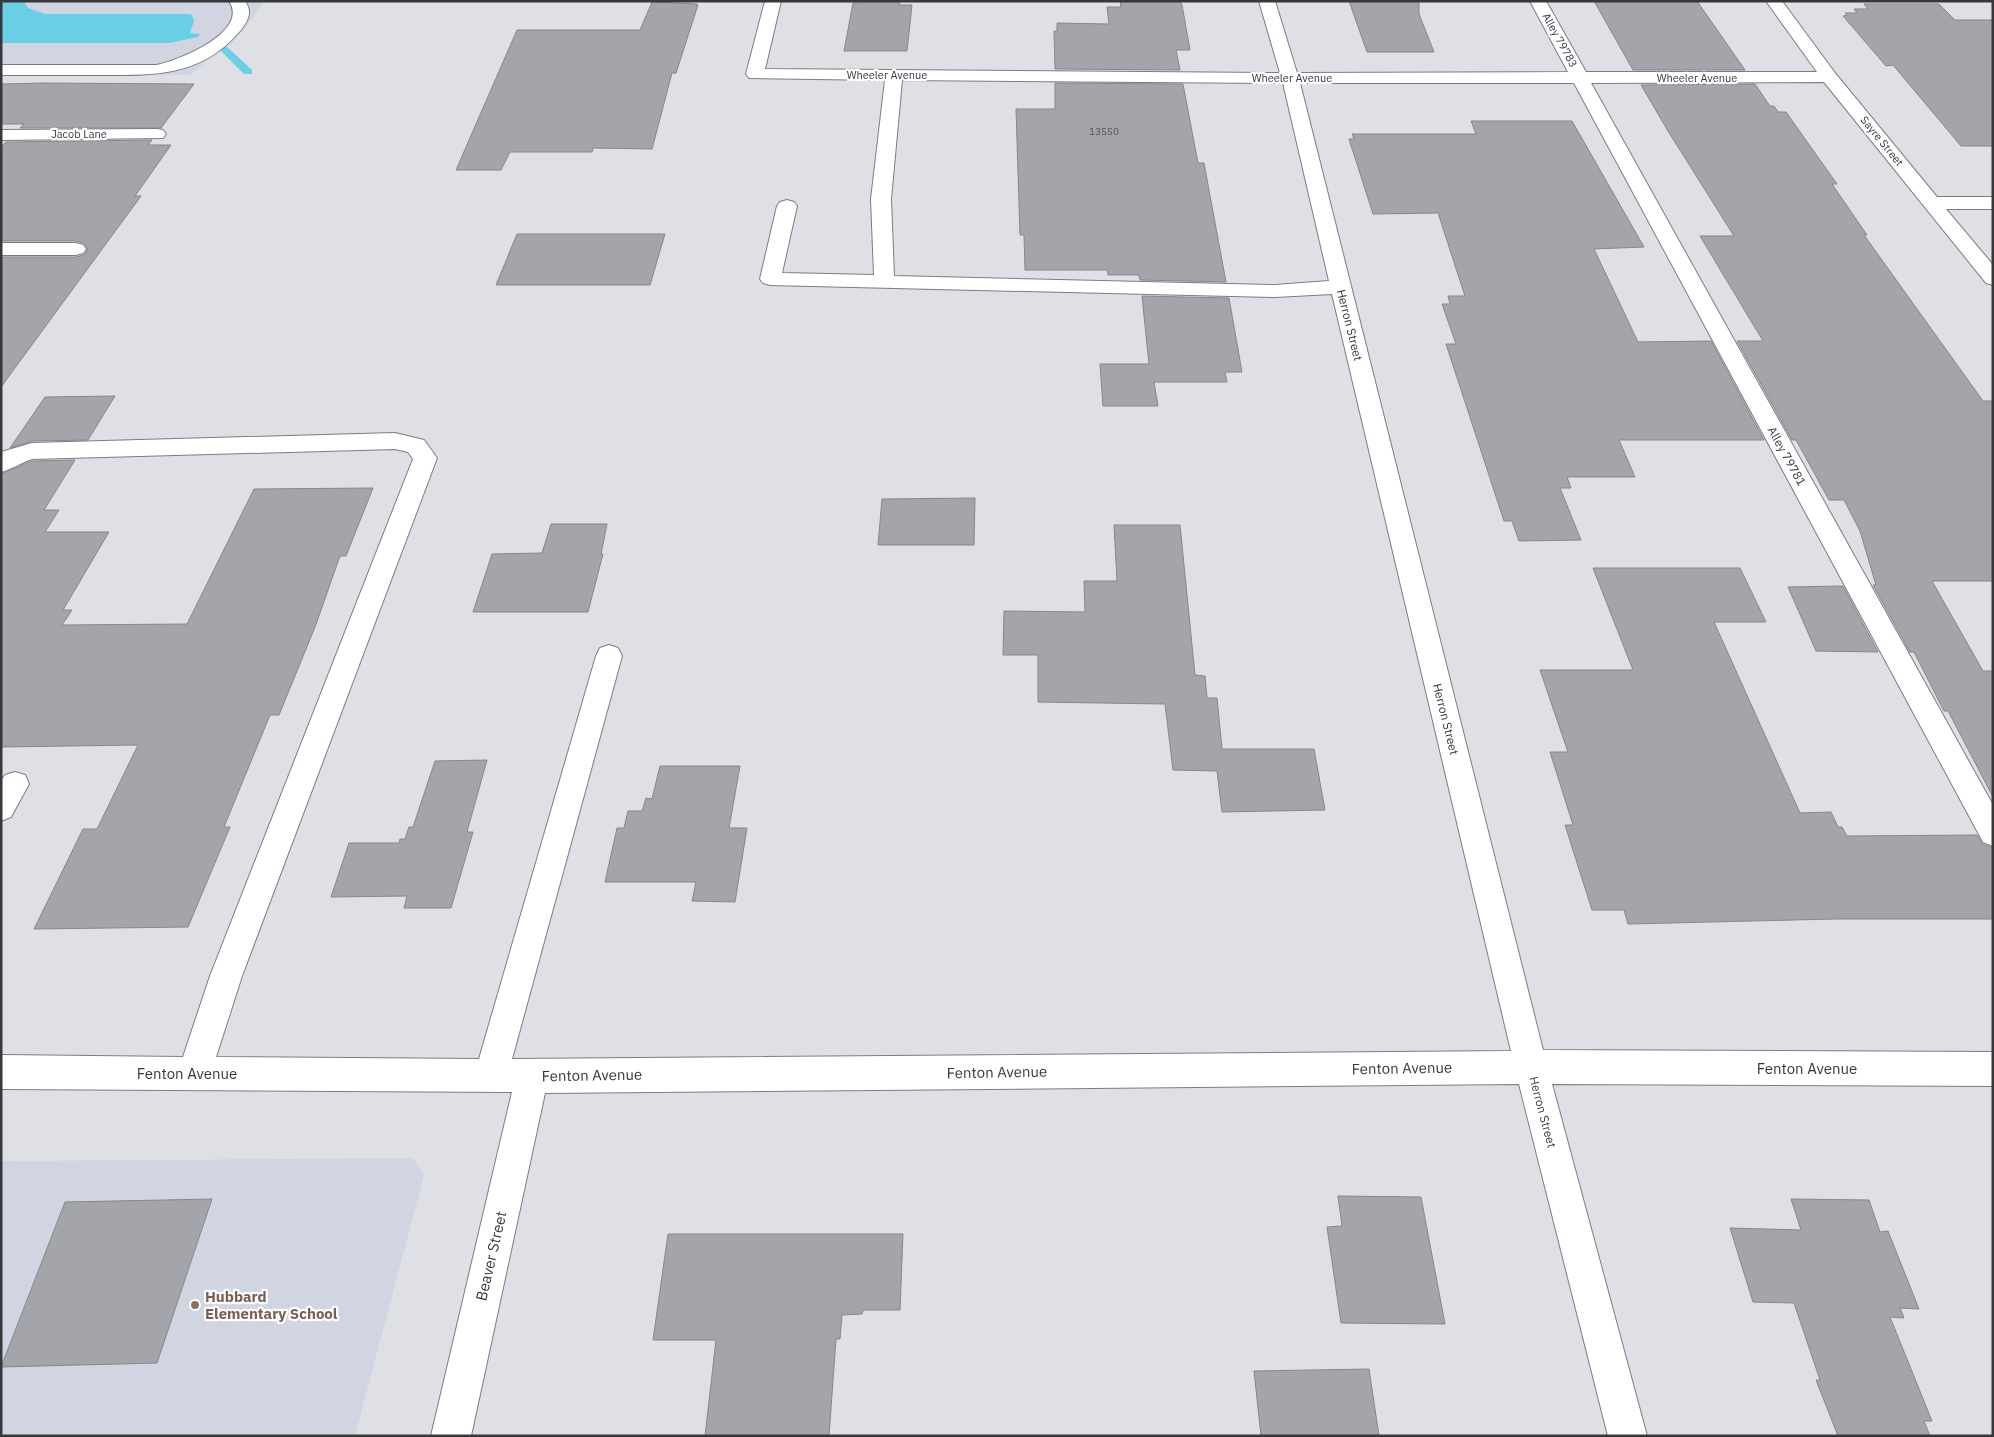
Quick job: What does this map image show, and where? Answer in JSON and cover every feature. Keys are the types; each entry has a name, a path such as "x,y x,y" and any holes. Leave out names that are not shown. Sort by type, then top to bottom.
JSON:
{"street":[{"path":"1,70 156,70 178,65 197,58 226,38 240,19 242,11 237,1"},
{"name":"Wheeler Avenue","path":"773,1 755,74 1290,78 1829,77"},
{"name":"Herron Street","path":"1267,1 1290,78 1531,1067 1628,1436"},
{"name":"Alley 79783","path":"1538,1 1581,78"},
{"name":"Sayre Street","path":"1774,1 1829,77 1993,279"},
{"path":"884,281 880,199 894,75"},
{"name":"Alley 79781","path":"1581,78 1993,833"},
{"name":"Jacob Lane","path":"1,135 157,134"},
{"path":"1932,203 1993,203"},
{"path":"788,206 770,279 1275,291 1341,288"},
{"path":"1,249 76,249"},
{"path":"1,464 9,458 32,451 395,441 416,446 425,458 226,976 194,1074"},
{"path":"491,1075 609,656"},
{"path":"1,808 16,784"},
{"name":"Fenton Avenue","path":"1,1072 532,1076 1531,1067 1993,1069"},
{"name":"Beaver Street","path":"451,1436 532,1076"}],"shaded area":[{"path":"1,1 265,1 242,32 190,75 1,76"},
{"name":"Hubbard Elementary School","path":"413,1158 424,1175 355,1436 1,1436 1,1161"}],"water":[{"path":"1,1 24,1 28,8 45,14 188,14 192,15 194,21 190,33 200,34 198,37 169,43 1,43"}],"building":[{"path":"859,1 900,1 899,5 912,5 907,51 844,51 853,3 859,3"},
{"path":"1120,1 1180,1 1190,50 1176,50 1180,70 1055,69 1054,31 1057,31 1057,23 1109,24 1107,7 1121,7"},
{"path":"1349,1 1419,1 1419,14 1434,52 1367,52"},
{"path":"1594,1 1697,1 1745,70 1633,70"},
{"path":"652,2 698,5 676,73 672,73 652,149 593,148 592,152 510,152 501,170 456,170 517,30 640,30"},
{"path":"1864,4 1939,4 1955,20 1993,20 1993,146 1961,146 1893,65 1886,66 1843,16 1847,15 1845,13 1857,13 1854,9 1868,9"},
{"path":"1055,83 1183,84 1198,163 1204,163 1226,282 1140,280 1139,275 1108,275 1107,270 1025,270 1024,235 1020,235 1016,109 1055,109"},
{"path":"1,84 194,84 161,128 20,128 24,124 1,124"},
{"path":"1755,84 1770,106 1774,106 1778,112 1786,112 1837,184 1832,184 1867,235 1864,235 1983,401 1993,401 1993,581 1932,581 1983,671 1993,671 1993,797 1948,711 1944,711 1914,652 1910,652 1873,585 1876,585 1860,531 1844,500 1829,500 1796,440 1792,440 1737,341 1763,341 1700,236 1734,236 1641,85"},
{"path":"1471,121 1572,121 1644,247 1594,249 1638,342 1711,341 1764,440 1619,440 1635,477 1567,477 1571,488 1560,488 1581,540 1519,541 1512,521 1504,521 1446,344 1456,344 1442,304 1450,304 1448,296 1465,296 1438,213 1373,214 1349,139 1354,139 1352,134 1476,134"},
{"path":"152,140 148,145 171,145 135,196 141,196 1,387 1,257 76,257 84,255 88,249 84,243 76,241 1,241 1,147 6,142"},
{"path":"517,234 665,234 650,285 496,285"},
{"path":"1142,296 1229,298 1242,372 1225,372 1227,382 1154,382 1158,406 1103,406 1100,364 1149,364"},
{"path":"115,396 88,440 32,441 10,448 45,397"},
{"path":"75,460 44,510 59,510 45,532 109,532 63,610 72,610 62,625 187,624 254,489 373,488 346,556 340,556 315,627 279,715 270,715 224,827 230,827 188,927 34,929 83,829 97,829 138,745 1,747 1,474 32,461"},
{"path":"975,498 974,545 878,545 882,499"},
{"path":"551,524 607,524 601,554 603,554 588,612 473,612 492,554 542,553"},
{"path":"1114,525 1180,525 1195,675 1205,676 1207,698 1217,698 1222,749 1314,749 1325,810 1222,812 1217,771 1173,770 1165,704 1038,702 1038,655 1003,655 1004,611 1085,612 1084,581 1117,581"},
{"path":"1593,568 1740,568 1766,622 1714,622 1800,813 1831,812 1838,827 1842,827 1847,836 1977,835 1982,844 1993,848 1993,919 1835,919 1628,924 1624,910 1592,910 1565,825 1573,825 1550,752 1568,752 1540,670 1633,670"},
{"path":"1843,586 1878,652 1816,651 1788,587"},
{"path":"487,760 467,832 473,832 451,908 404,908 407,896 331,897 349,843 399,843 400,839 405,839 409,827 413,827 435,761"},
{"path":"660,766 740,766 729,828 747,828 735,902 692,901 696,882 605,882 617,828 624,828 628,811 642,811 646,798 652,799"},
{"path":"1338,1196 1421,1197 1445,1324 1341,1323 1327,1227 1342,1226"},
{"path":"212,1199 157,1363 1,1367 65,1202"},
{"path":"1791,1199 1869,1200 1880,1232 1888,1231 1919,1309 1900,1308 1904,1318 1890,1317 1932,1421 1924,1421 1930,1436 1838,1436 1816,1380 1820,1380 1794,1303 1753,1302 1730,1228 1801,1230"},
{"path":"668,1234 903,1234 900,1310 863,1310 862,1314 842,1315 840,1339 836,1339 829,1436 705,1436 716,1340 653,1340"},
{"path":"1369,1369 1379,1436 1261,1436 1254,1371"}],"waterway":[{"path":"224,49 248,72"}],"place":[{"name":"Hubbard Elementary School","path":"195,1305"}]}
